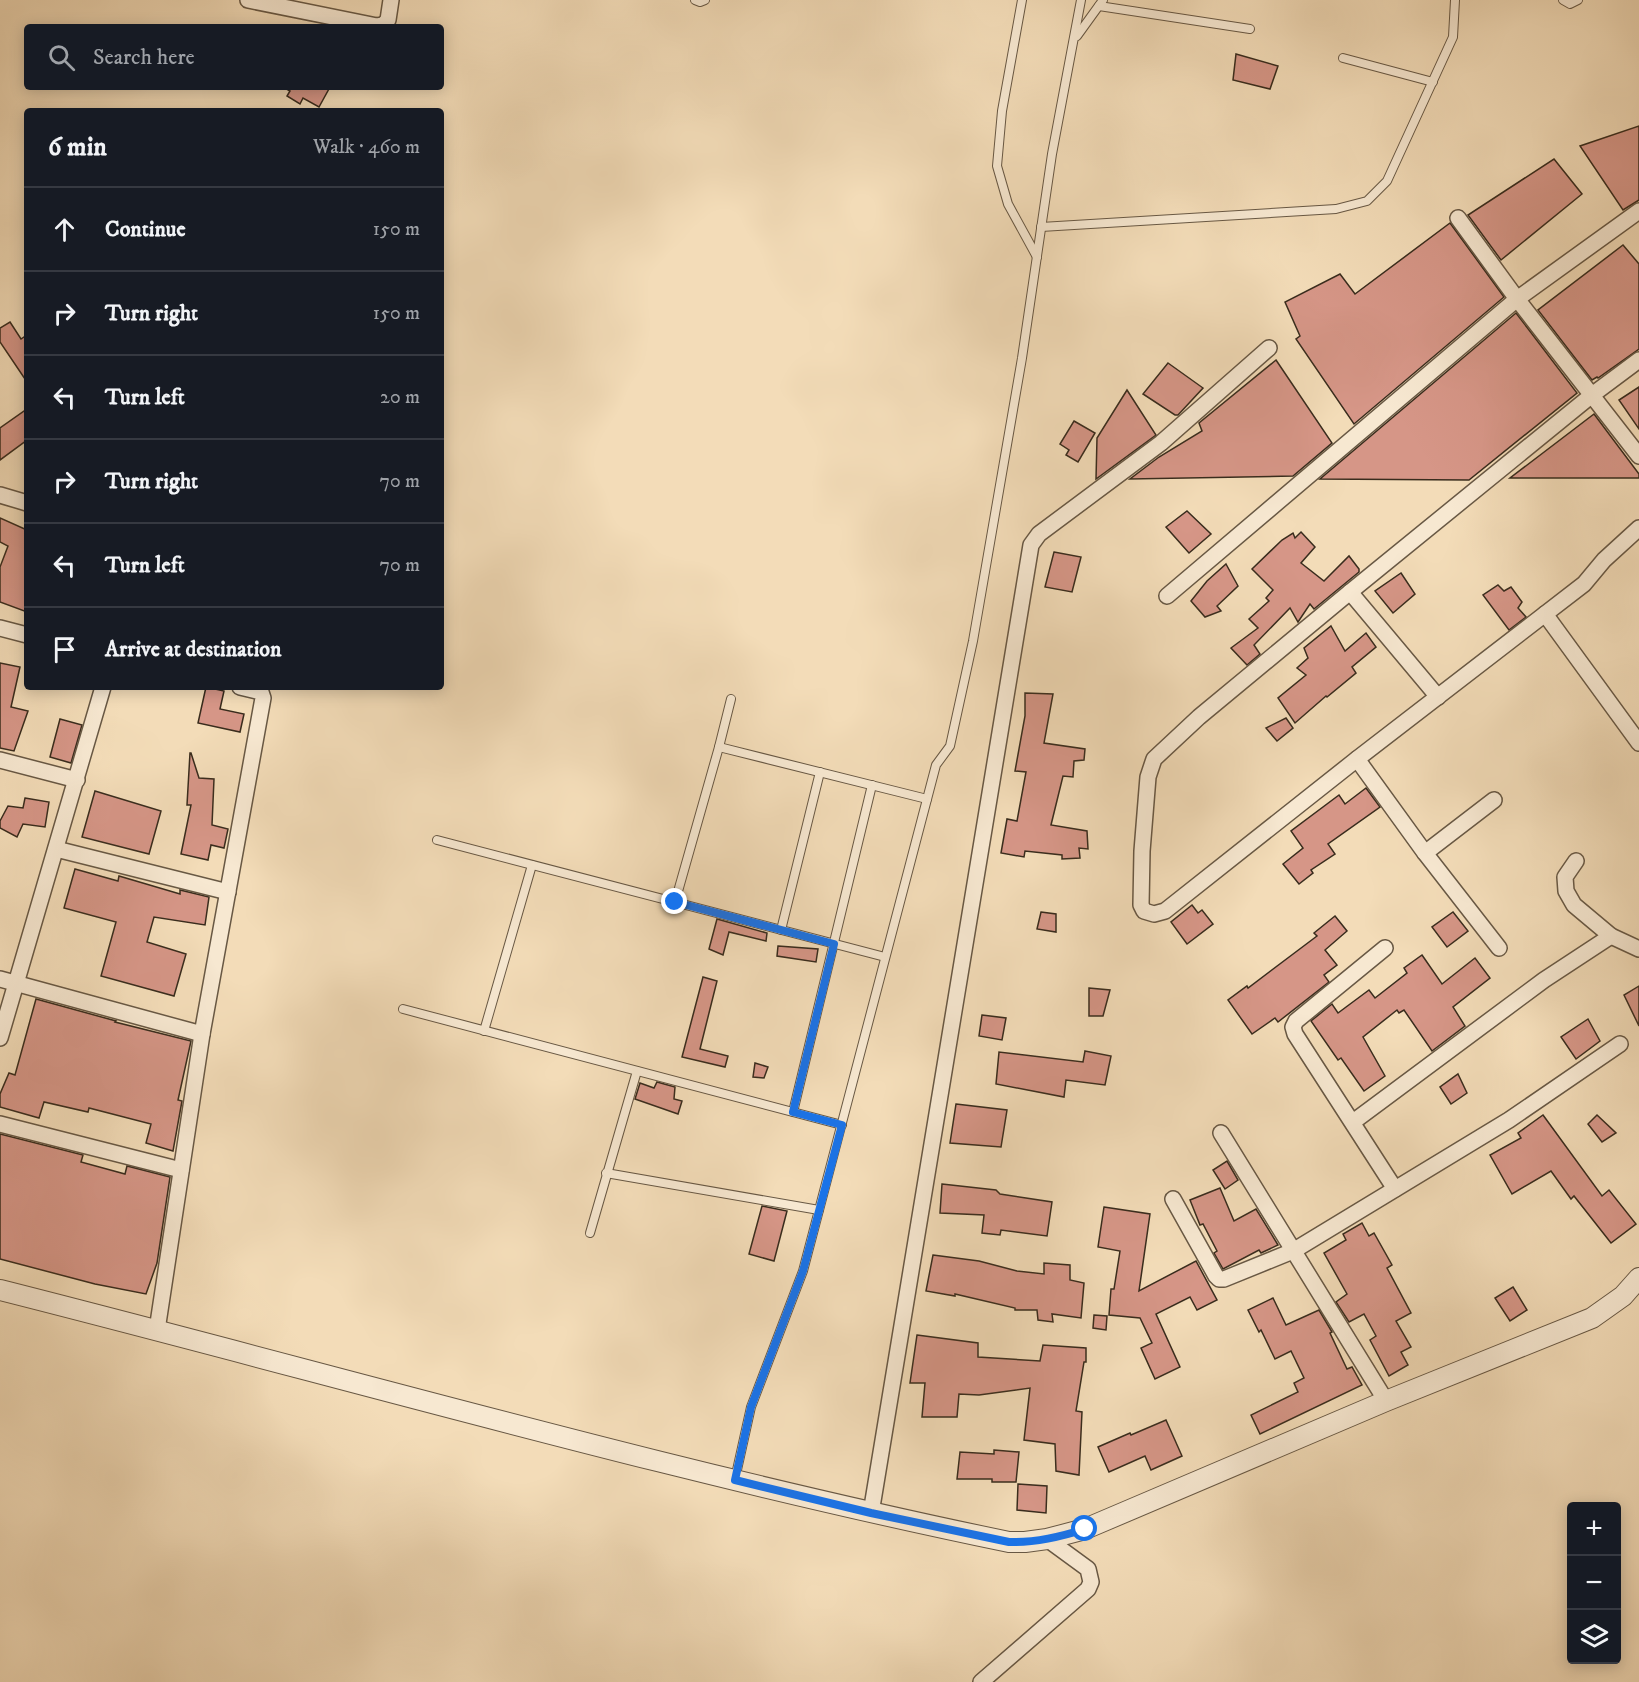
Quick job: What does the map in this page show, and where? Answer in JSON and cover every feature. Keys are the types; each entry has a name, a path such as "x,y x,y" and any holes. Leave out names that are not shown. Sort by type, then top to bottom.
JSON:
{"street":[{"path":"385,24 388,20 391,0"},
{"path":"258,1 367,24"},
{"path":"1167,596 1517,299 1639,211"},
{"path":"1458,218 1517,299 1639,456"},
{"path":"871,1513 1030,545 1039,534 1161,443 1269,348"},
{"path":"1639,360 1592,395 1350,592 1199,717 1154,759 1148,777 1142,851 1141,905 1144,911 1154,914 1165,911 1584,584 1604,560 1639,528"},
{"path":"0,495 24,502"},
{"path":"1350,592 1438,697"},
{"path":"1545,614 1639,742"},
{"path":"0,628 24,634"},
{"path":"0,1038 103,690"},
{"path":"157,1330 202,1034 264,699 261,692 253,690"},
{"path":"1357,759 1425,853 1499,948"},
{"path":"0,760 77,780"},
{"path":"1425,853 1494,800"},
{"path":"56,849 228,892"},
{"path":"1576,861 1565,878 1566,891 1574,905 1611,936 1639,949"},
{"path":"1353,1122 1544,980 1611,936"},
{"path":"1385,948 1296,1021 1293,1027 1295,1034 1395,1189"},
{"path":"0,979 202,1034"},
{"path":"1173,1199 1219,1279 1293,1251 1509,1120 1620,1044"},
{"path":"0,1124 181,1170"},
{"path":"1221,1133 1386,1401"},
{"path":"0,1290 735,1480 871,1513 1009,1542 1025,1542 1085,1529 1386,1401 1592,1318 1623,1296 1639,1278"},
{"path":"981,1682 1088,1588 1091,1582 1088,1569 1047,1539"}],"lane":[{"path":"695,0 700,3 705,0"},
{"path":"1022,0 1002,111 997,166 1008,204 1037,257"},
{"path":"735,1480 751,1407 803,1271 936,765 950,746 973,641 1022,358 1052,154 1081,0"},
{"path":"1041,227 1336,209 1367,201 1387,181 1453,37 1455,0"},
{"path":"1563,0 1570,4 1578,0"},
{"path":"1074,39 1101,3 1250,29"},
{"path":"1343,58 1433,81"},
{"path":"675,902 719,747 730,699"},
{"path":"719,747 927,799"},
{"path":"781,930 820,772"},
{"path":"793,1112 872,785"},
{"path":"437,840 885,957"},
{"path":"484,1031 532,865"},
{"path":"403,1009 842,1125"},
{"path":"590,1233 637,1071"},
{"path":"606,1173 819,1210"}],"building":[{"path":"1236,54 1278,66 1270,89 1233,80"},
{"path":"288,90 328,90 319,107 303,98 300,104 287,96 290,91"},
{"path":"1639,126 1639,200 1623,210 1580,146"},
{"path":"1554,159 1582,194 1501,260 1468,215"},
{"path":"1450,223 1504,297 1354,424 1296,339 1300,336 1285,302 1340,274 1355,294"},
{"path":"1623,245 1639,264 1639,349 1592,380 1538,310"},
{"path":"1516,313 1577,393 1469,480 1320,479"},
{"path":"10,322 21,339 24,337 24,378 0,342 0,328"},
{"path":"1276,360 1332,443 1293,476 1130,479 1159,457 1202,431 1199,423"},
{"path":"1168,363 1203,388 1178,415 1143,394"},
{"path":"1639,387 1639,429 1619,400"},
{"path":"1127,390 1156,435 1096,479 1097,438"},
{"path":"24,411 24,442 0,460 0,428"},
{"path":"1594,414 1639,474 1639,478 1510,478"},
{"path":"1074,421 1095,433 1078,462 1066,455 1069,450 1060,444"},
{"path":"1187,511 1211,534 1189,553 1166,527"},
{"path":"0,518 24,529 24,611 0,602 0,567 8,546 0,542"},
{"path":"1301,532 1315,547 1301,563 1324,581 1349,556 1359,572 1314,609 1310,604 1298,622 1290,608 1254,645 1260,654 1247,665 1231,648 1258,628 1249,619 1269,601 1266,598 1273,590 1252,569 1282,540 1293,533 1295,538"},
{"path":"1054,552 1081,557 1072,592 1045,587"},
{"path":"1226,564 1238,586 1217,606 1221,611 1205,617 1191,601 1207,581"},
{"path":"1401,573 1415,594 1393,613 1375,591"},
{"path":"1498,585 1504,591 1511,587 1522,602 1518,608 1526,617 1509,630 1483,595"},
{"path":"1331,626 1345,651 1366,633 1376,647 1352,667 1356,673 1295,723 1278,698 1306,675 1297,668 1308,658 1304,648"},
{"path":"0,663 20,667 11,707 28,711 14,751 0,748"},
{"path":"205,690 224,691 220,709 244,714 240,732 198,723"},
{"path":"1025,693 1053,694 1044,743 1085,749 1084,760 1074,761 1073,777 1063,776 1051,825 1087,831 1088,849 1079,848 1080,858 1062,859 1062,855 1025,851 1024,857 1001,853 1007,819 1017,821 1026,772 1015,771 1025,716"},
{"path":"1286,718 1293,728 1277,741 1266,728"},
{"path":"60,719 82,725 71,763 50,757"},
{"path":"190,753 199,778 214,779 212,825 228,829 224,848 211,845 208,860 181,854 191,805 187,805"},
{"path":"1366,788 1380,807 1328,844 1335,854 1311,870 1313,873 1299,884 1283,864 1303,848 1291,831 1339,795 1345,804"},
{"path":"95,791 161,811 149,854 82,837"},
{"path":"25,798 49,802 45,827 23,824 17,837 0,828 0,821 8,806 23,808"},
{"path":"75,869 118,881 119,876 180,894 180,890 209,897 205,925 154,917 147,942 186,954 174,996 101,976 116,922 64,908"},
{"path":"1192,905 1198,913 1202,910 1213,924 1187,944 1171,922"},
{"path":"1041,912 1056,914 1056,932 1037,929"},
{"path":"1453,912 1468,931 1447,947 1432,927"},
{"path":"1335,916 1347,931 1325,950 1337,965 1324,975 1329,982 1278,1022 1275,1018 1252,1034 1228,1000 1247,986 1248,988 1317,936 1314,933"},
{"path":"717,919 767,933 766,941 729,932 723,955 709,949"},
{"path":"778,946 818,949 816,962 777,956"},
{"path":"1422,955 1442,984 1475,958 1490,978 1453,1007 1465,1026 1432,1051 1404,1010 1399,1013 1397,1010 1363,1037 1385,1076 1364,1091 1341,1058 1338,1060 1311,1021 1332,1004 1338,1013 1369,990 1375,998 1407,973 1404,968"},
{"path":"703,977 717,981 700,1049 728,1056 725,1067 682,1057"},
{"path":"1639,986 1639,1026 1624,995"},
{"path":"1089,988 1110,990 1103,1016 1089,1016"},
{"path":"36,999 191,1041 178,1100 182,1101 173,1151 146,1143 151,1124 89,1108 88,1112 44,1102 39,1118 0,1107 0,1094 9,1073 15,1075"},
{"path":"982,1015 1006,1018 1002,1040 979,1036"},
{"path":"1588,1019 1600,1041 1576,1059 1561,1037"},
{"path":"1085,1051 1111,1056 1105,1085 1066,1080 1064,1097 996,1084 999,1052 1083,1062"},
{"path":"755,1063 768,1067 764,1078 753,1077"},
{"path":"1458,1074 1467,1093 1451,1104 1440,1087"},
{"path":"657,1082 675,1087 674,1099 682,1101 678,1114 635,1099 640,1083 654,1088"},
{"path":"956,1104 1007,1110 1001,1147 950,1143"},
{"path":"1543,1115 1602,1196 1609,1190 1636,1224 1611,1243 1574,1196 1571,1199 1551,1171 1512,1194 1490,1155 1521,1138 1518,1133"},
{"path":"1597,1115 1616,1133 1602,1142 1588,1124"},
{"path":"0,1134 83,1155 81,1162 125,1174 127,1166 170,1177 157,1263 146,1294 95,1284 0,1259"},
{"path":"1227,1161 1238,1180 1225,1189 1213,1170"},
{"path":"942,1184 996,1190 1000,1194 1052,1202 1047,1236 1001,1230 1000,1235 982,1233 984,1215 940,1213"},
{"path":"1220,1188 1234,1221 1256,1209 1278,1245 1261,1253 1259,1250 1223,1269 1214,1253 1217,1251 1203,1224 1200,1225 1190,1200"},
{"path":"762,1206 787,1211 774,1261 749,1254"},
{"path":"1104,1207 1150,1214 1139,1291 1196,1261 1217,1300 1197,1310 1190,1297 1156,1314 1180,1367 1155,1379 1141,1348 1152,1343 1140,1318 1109,1315 1111,1289 1114,1289 1120,1251 1098,1247"},
{"path":"1362,1223 1369,1236 1374,1233 1392,1265 1387,1268 1411,1313 1396,1321 1411,1347 1401,1352 1408,1365 1389,1376 1370,1340 1376,1336 1364,1314 1349,1322 1336,1302 1347,1294 1324,1253 1346,1240 1343,1234"},
{"path":"933,1255 979,1261 1017,1271 1044,1274 1044,1263 1070,1265 1070,1280 1084,1283 1081,1318 1052,1314 1053,1322 1038,1320 1037,1310 1015,1310 1015,1308 955,1294 955,1296 926,1291"},
{"path":"1513,1287 1527,1310 1510,1321 1495,1298"},
{"path":"1273,1298 1286,1325 1319,1310 1332,1332 1330,1333 1347,1369 1352,1367 1362,1385 1260,1434 1251,1415 1298,1392 1294,1383 1304,1378 1291,1351 1275,1359 1248,1310"},
{"path":"1094,1315 1107,1316 1106,1330 1093,1328"},
{"path":"917,1335 978,1343 978,1357 1040,1361 1043,1345 1086,1348 1086,1362 1084,1362 1076,1411 1082,1412 1079,1475 1056,1471 1055,1444 1024,1440 1030,1388 979,1395 959,1394 957,1417 922,1417 925,1383 910,1383"},
{"path":"1166,1420 1182,1456 1151,1470 1145,1456 1109,1472 1098,1447"},
{"path":"994,1450 1019,1452 1016,1482 957,1479 960,1452 994,1454"},
{"path":"1018,1484 1047,1486 1046,1513 1017,1510"}],"route":[{"path":"675,902 834,944 793,1112 842,1125 803,1271 751,1407 735,1480 871,1513 1009,1542 1047,1539 1085,1529"}]}
